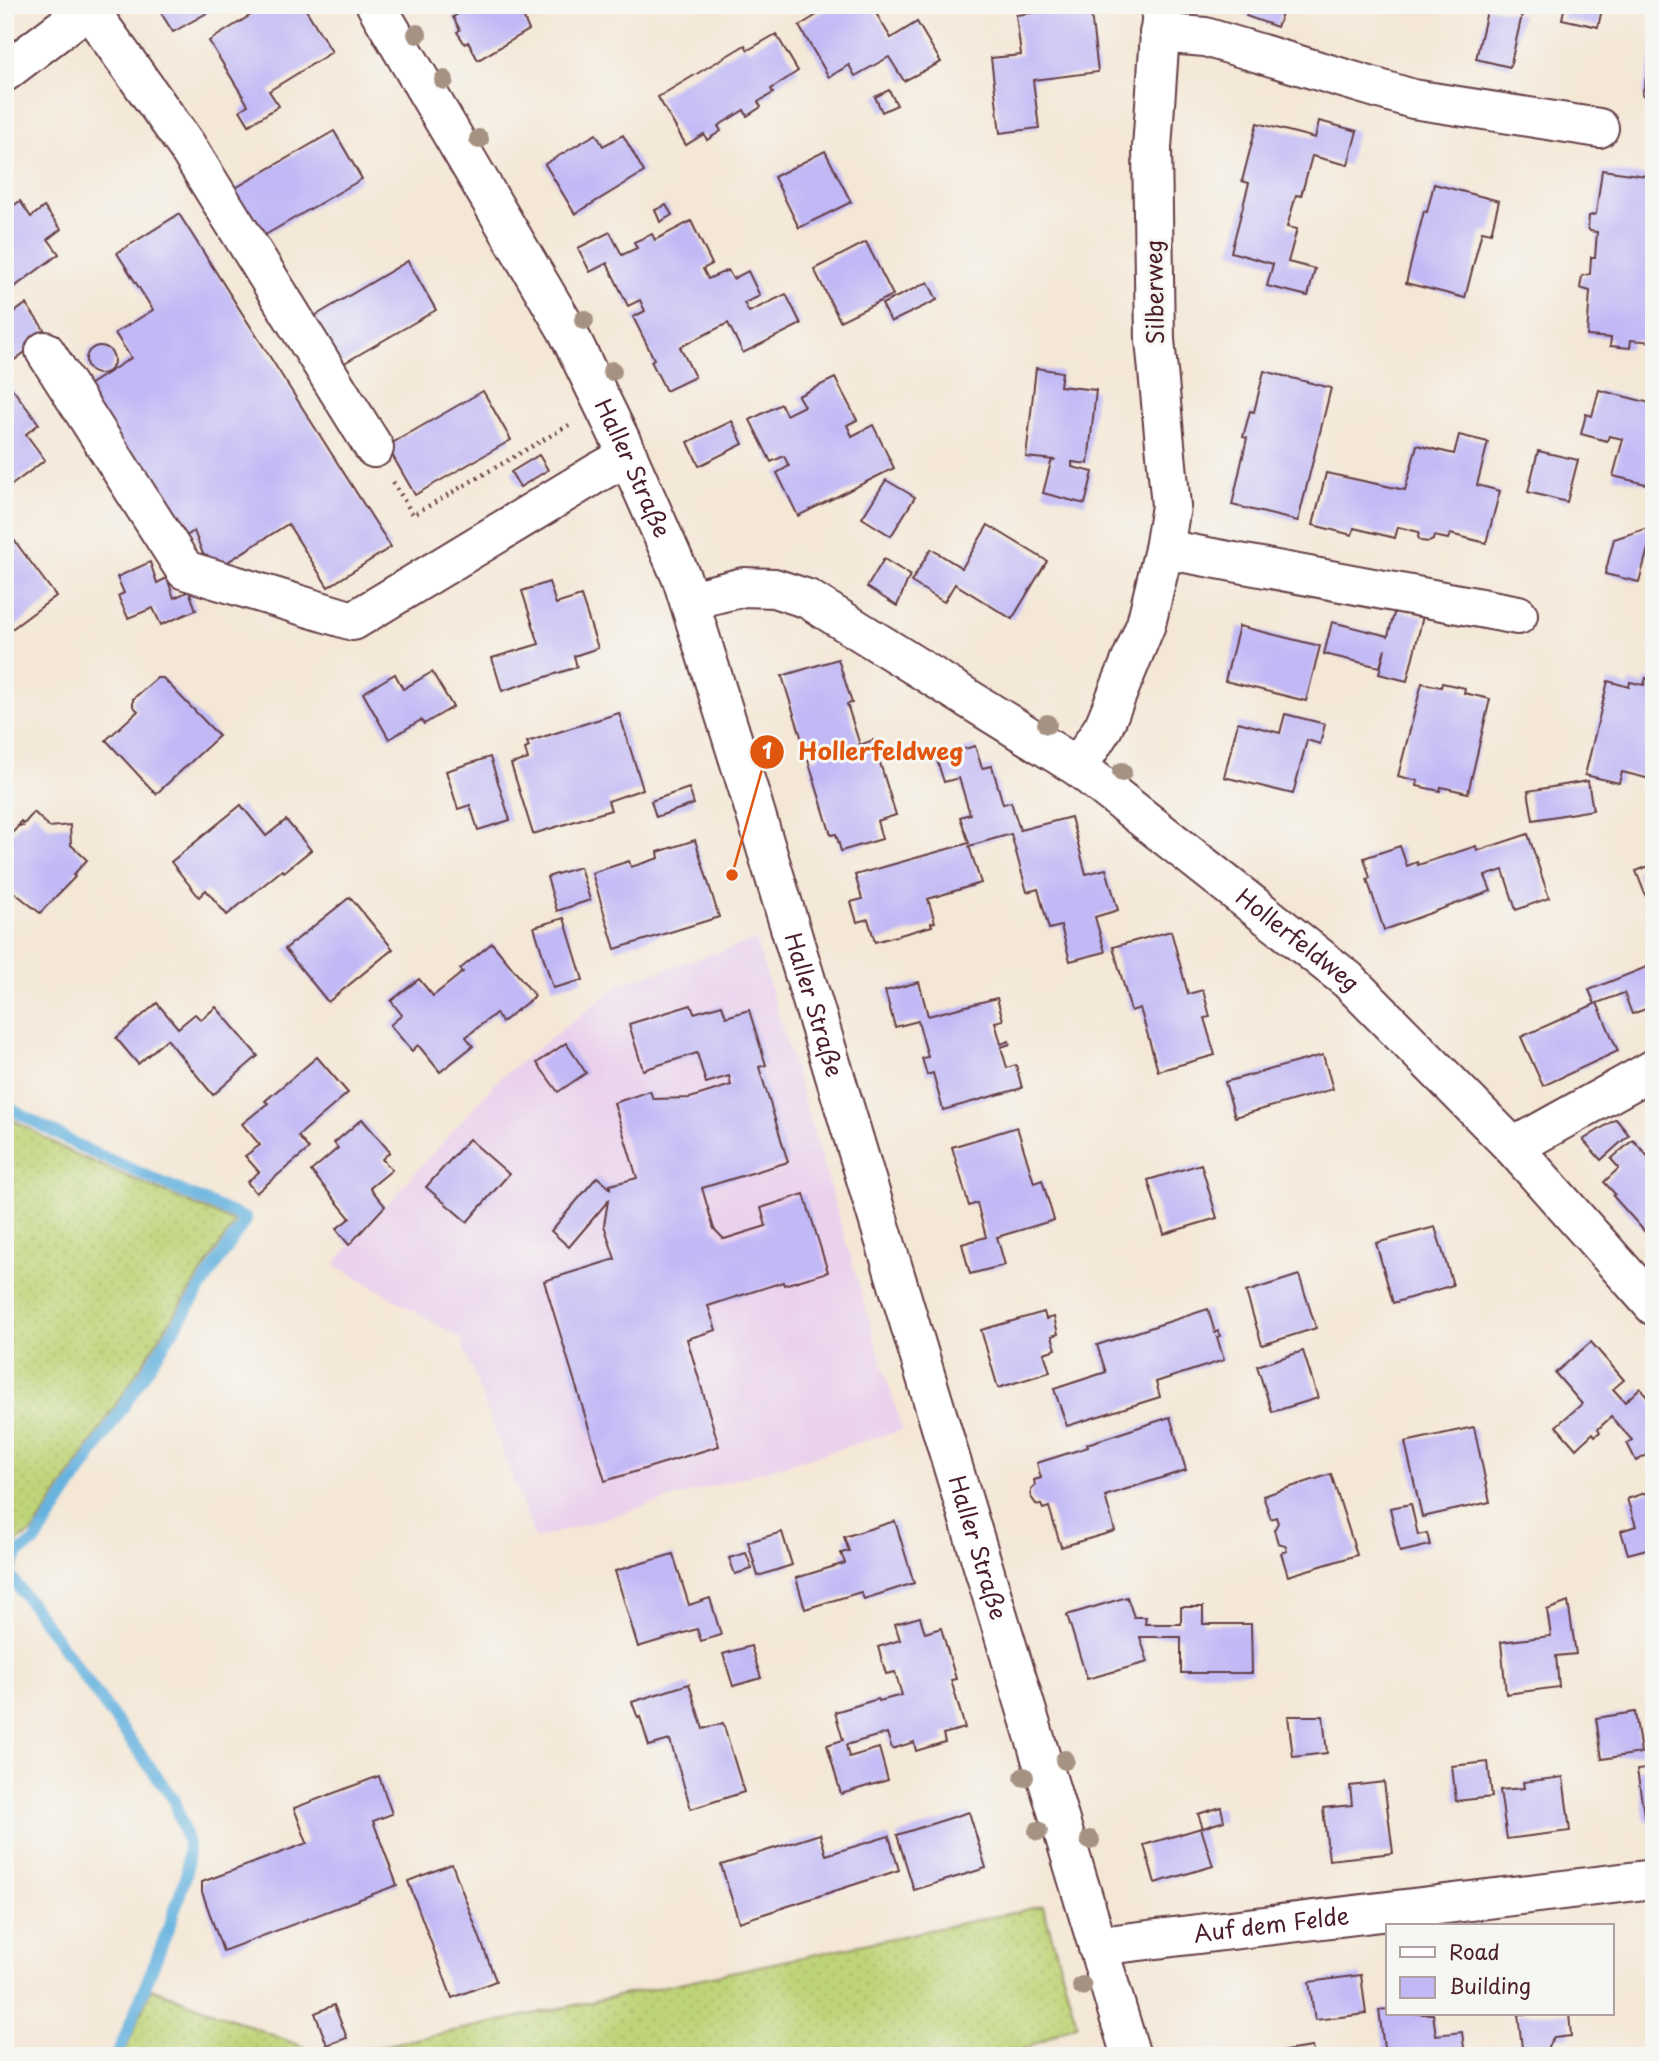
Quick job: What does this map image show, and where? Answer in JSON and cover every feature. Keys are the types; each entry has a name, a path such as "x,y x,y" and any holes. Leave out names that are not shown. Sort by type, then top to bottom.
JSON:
{"street":[{"name":"Haller Straße","path":"376,5 567,330 628,456 690,600 1131,2056"},
{"path":"5,72 88,7 186,145 374,448"},
{"name":"Silberweg","path":"1078,766 1104,726 1146,624 1171,506 1155,340 1152,148 1161,19 1205,37 1413,99 1599,128"},
{"path":"45,351 185,570 353,621 628,456"},
{"path":"1164,549 1518,615"},
{"name":"Hollerfeldweg","path":"690,600 744,587 774,588 808,599 1078,766 1348,980 1513,1147 1654,1306"},
{"path":"1513,1147 1654,1069"},
{"name":"Auf dem Felde","path":"1098,1948 1654,1880"}],"path":[{"path":"374,448 413,515 603,405"}],"shaded area":[{"path":"756,940 902,1430 535,1539 460,1338 334,1264 501,1077 622,983"}],"green space":[{"path":"5,1115 72,1153 235,1222 33,1532 5,1549"},
{"path":"1043,1906 1077,2024 1011,2056 335,2056"},
{"path":"151,1988 327,2056 123,2056"}],"building":[{"path":"156,5 221,5 173,32"},
{"path":"267,5 303,5 332,52 269,91 279,106 249,125 240,110 248,105 209,41"},
{"path":"472,5 518,5 529,30 478,60 468,42 465,44 457,32 460,30 453,17"},
{"path":"833,5 871,5 891,38 917,22 941,62 904,81 889,57 855,76 849,65 829,77 799,26"},
{"path":"1090,5 1098,72 1033,80 1039,128 1000,133 991,58 1021,55 1016,15"},
{"path":"1250,5 1285,5 1277,27 1246,16"},
{"path":"1565,5 1603,5 1598,27 1562,19"},
{"path":"1488,7 1522,15 1510,67 1476,59"},
{"path":"776,34 798,71 771,89 773,93 758,102 761,107 747,116 744,110 718,126 721,131 707,140 704,134 686,145 658,97 745,45 748,50"},
{"path":"1651,59 1654,60 1654,98 1642,95"},
{"path":"889,90 897,105 882,112 875,97"},
{"path":"1319,121 1357,131 1348,165 1312,156 1301,196 1296,195 1287,227 1297,229 1288,262 1315,269 1308,296 1267,286 1273,264 1231,252 1249,183 1242,181 1257,123 1315,138"},
{"path":"334,131 362,179 260,238 232,190"},
{"path":"596,134 603,146 623,135 644,172 575,214 545,164"},
{"path":"825,151 851,202 799,228 774,177"},
{"path":"1602,170 1654,177 1654,342 1631,340 1630,348 1610,346 1611,338 1587,336 1590,291 1580,288 1582,276 1590,274 1591,257 1595,257 1597,232 1588,228 1589,216 1596,214"},
{"path":"1434,184 1499,201 1491,233 1482,231 1465,298 1406,283 1424,211 1427,212"},
{"path":"20,201 31,217 44,207 61,229 48,239 59,254 5,294 5,212"},
{"path":"666,205 672,215 660,222 655,210"},
{"path":"179,214 391,547 328,587 288,524 221,566 205,559 194,531 177,542 81,390 131,358 115,333 153,310 117,253"},
{"path":"691,221 712,264 703,269 708,279 728,270 733,279 748,271 760,296 744,303 749,312 786,294 801,324 743,353 728,323 680,347 695,377 666,391 633,317 645,311 640,300 628,306 607,263 590,272 578,248 610,232 622,255 637,248 634,242 652,234 655,240"},
{"path":"866,242 893,295 840,321 814,269"},
{"path":"408,261 436,310 341,365 313,317"},
{"path":"928,282 937,300 891,322 882,304"},
{"path":"26,304 48,335 5,367 5,319"},
{"path":"100,346 110,350 114,360 110,370 100,374 90,370 86,360 90,350"},
{"path":"1036,368 1062,372 1060,386 1096,390 1088,464 1072,462 1072,467 1093,472 1085,504 1043,493 1051,462 1054,460 1026,457"},
{"path":"1264,371 1331,388 1298,521 1232,505 1247,438 1243,437 1250,411 1254,412"},
{"path":"835,378 857,420 847,425 852,436 873,425 894,468 798,516 777,473 789,466 784,456 771,462 750,420 781,404 786,415 804,406 798,396"},
{"path":"5,379 39,424 26,434 45,460 5,490"},
{"path":"1599,390 1654,404 1654,486 1613,476 1623,439 1609,436 1607,441 1581,434 1586,414 1592,416"},
{"path":"483,391 511,440 415,495 387,446"},
{"path":"732,421 743,444 699,466 688,442"},
{"path":"1459,435 1488,442 1477,485 1500,491 1486,543 1450,534 1448,539 1434,536 1429,542 1421,541 1419,532 1398,527 1395,538 1354,528 1352,535 1313,525 1326,473 1405,490 1417,445 1454,454"},
{"path":"1538,451 1578,460 1567,502 1528,492"},
{"path":"539,455 548,470 520,487 511,472"},
{"path":"886,480 915,497 891,536 862,518"},
{"path":"988,525 1047,561 1012,619 955,584 944,602 911,582 931,549 962,568"},
{"path":"1654,526 1639,582 1605,574 1614,539"},
{"path":"5,528 56,596 5,634"},
{"path":"884,559 910,575 897,606 867,587"},
{"path":"150,562 157,583 167,578 174,598 189,591 196,610 161,625 153,608 128,618 118,596 124,593 117,577"},
{"path":"549,582 556,604 581,596 598,648 574,656 577,667 502,691 492,658 539,644 522,591"},
{"path":"1395,610 1423,616 1407,681 1379,674 1385,649 1380,667 1324,654 1332,622 1388,636"},
{"path":"1239,626 1320,646 1306,701 1225,681"},
{"path":"838,659 852,703 847,704 860,745 873,740 896,815 877,821 882,839 841,851 836,834 831,835 808,760 819,757 814,744 804,746 782,676"},
{"path":"432,672 453,707 424,724 421,720 389,739 363,693 395,674 403,689"},
{"path":"157,678 163,678 219,736 156,794 106,740 138,711 133,706 133,699"},
{"path":"1646,678 1654,681 1654,780 1622,772 1619,783 1585,775 1608,681 1629,687 1630,682 1644,685"},
{"path":"1422,683 1441,687 1442,683 1465,688 1464,693 1490,699 1468,793 1441,787 1440,791 1417,786 1418,781 1398,776"},
{"path":"619,713 643,789 608,801 611,810 533,834 511,764 528,759 525,749 529,747 527,742"},
{"path":"1285,714 1325,724 1320,744 1307,740 1293,794 1224,777 1238,722 1280,733"},
{"path":"975,746 982,768 992,766 1003,804 1011,802 1020,830 1071,817 1086,874 1106,869 1118,910 1095,917 1105,952 1070,961 1061,926 1049,929 1038,889 1027,892 1011,834 969,846 981,883 928,899 935,922 931,923 932,926 875,942 868,919 857,922 851,902 862,899 855,875 969,843 960,817 970,814 959,778 944,782 936,757"},
{"path":"490,757 510,820 478,830 470,805 458,809 446,771"},
{"path":"1588,781 1593,810 1533,820 1528,791"},
{"path":"689,788 694,804 656,817 651,801"},
{"path":"241,805 266,836 286,820 311,850 227,915 206,890 199,897 171,862"},
{"path":"34,812 49,827 70,825 71,845 87,860 73,875 75,877 40,913 5,885 5,842 18,826 22,826 19,824 21,821 24,824"},
{"path":"1528,834 1549,898 1516,910 1503,870 1485,876 1491,891 1384,930 1367,879 1370,878 1364,858 1400,846 1407,866 1417,862 1418,865 1476,846 1477,851"},
{"path":"695,840 719,917 615,949 592,873 629,861 631,867 659,858 658,852"},
{"path":"1654,864 1654,917 1636,871"},
{"path":"580,867 590,900 557,911 547,877"},
{"path":"350,897 393,949 328,1002 285,949"},
{"path":"564,918 583,980 553,988 534,927"},
{"path":"1171,931 1188,994 1203,990 1210,1017 1204,1018 1215,1055 1158,1071 1140,1008 1131,1011 1113,947"},
{"path":"492,943 535,996 502,1022 496,1013 466,1037 473,1046 440,1072 418,1045 412,1051 390,1025 402,1015 391,1001 419,979 433,996 463,972 460,969"},
{"path":"1654,964 1654,1006 1632,1014 1624,993 1597,1003 1618,1051 1543,1086 1521,1037 1595,1004 1589,990"},
{"path":"919,982 928,1016 997,998 1003,1020 995,1022 1001,1044 1009,1041 1010,1044 1001,1047 1007,1068 1016,1065 1022,1088 943,1110 933,1073 927,1075 922,1058 928,1057 918,1021 895,1027 885,991"},
{"path":"157,1003 178,1028 195,1014 201,1020 216,1007 258,1056 213,1095 167,1039 138,1064 116,1038"},
{"path":"691,1005 694,1013 722,1005 726,1017 749,1010 766,1065 759,1067 788,1162 702,1188 714,1229 724,1239 766,1226 761,1208 804,1194 828,1272 784,1285 783,1282 708,1306 716,1330 687,1339 719,1446 605,1481 544,1281 615,1259 604,1225 608,1201 569,1247 551,1231 597,1177 610,1188 610,1185 637,1178 614,1103 650,1091 653,1099 690,1098 731,1085 729,1076 706,1083 697,1053 643,1070 629,1024"},
{"path":"566,1043 586,1073 558,1092 537,1063"},
{"path":"1323,1055 1333,1089 1235,1117 1225,1082"},
{"path":"317,1057 348,1093 298,1136 309,1149 256,1193 247,1182 259,1172 245,1156 260,1145 242,1124"},
{"path":"362,1119 390,1152 382,1159 392,1170 370,1188 385,1206 349,1245 336,1229 350,1218 311,1171 338,1148 334,1143"},
{"path":"1616,1119 1629,1135 1601,1160 1583,1140"},
{"path":"1017,1127 1034,1183 1042,1180 1054,1220 997,1237 1005,1265 970,1274 962,1244 986,1237 977,1203 969,1206 952,1147"},
{"path":"469,1139 509,1174 467,1222 426,1187"},
{"path":"1633,1140 1654,1163 1654,1238 1646,1233 1604,1182 1619,1168 1611,1159"},
{"path":"1201,1164 1217,1218 1164,1234 1148,1180"},
{"path":"1435,1227 1453,1285 1393,1303 1376,1243"},
{"path":"1299,1275 1316,1328 1262,1345 1246,1292"},
{"path":"1208,1309 1215,1333 1218,1331 1220,1336 1217,1337 1224,1360 1156,1382 1160,1397 1067,1426 1054,1389 1106,1372 1097,1345"},
{"path":"1044,1312 1046,1319 1054,1317 1058,1334 1052,1336 1056,1349 1044,1353 1050,1372 998,1388 981,1330"},
{"path":"1591,1342 1624,1380 1613,1389 1625,1402 1640,1388 1654,1404 1654,1451 1636,1461 1627,1443 1632,1440 1611,1417 1598,1429 1600,1432 1595,1436 1593,1433 1576,1449 1556,1426 1582,1404 1555,1373"},
{"path":"1303,1351 1318,1398 1272,1412 1257,1366"},
{"path":"1170,1417 1186,1470 1105,1496 1115,1531 1061,1547 1049,1507 1043,1509 1031,1497 1034,1480 1041,1478 1037,1463"},
{"path":"1474,1427 1490,1502 1422,1517 1405,1442"},
{"path":"1331,1474 1357,1555 1288,1576 1281,1553 1287,1551 1285,1545 1278,1543 1274,1530 1278,1523 1276,1517 1271,1519 1263,1496"},
{"path":"1654,1490 1654,1547 1628,1554 1621,1531 1636,1526 1627,1499"},
{"path":"1411,1504 1418,1535 1427,1533 1430,1545 1400,1552 1390,1508"},
{"path":"895,1521 914,1583 864,1599 861,1592 805,1609 796,1578 845,1563 841,1553 849,1551 844,1537"},
{"path":"782,1532 792,1565 758,1576 748,1542"},
{"path":"746,1553 752,1569 735,1574 729,1558"},
{"path":"673,1554 689,1605 710,1598 721,1635 701,1641 697,1629 638,1647 615,1571"},
{"path":"1127,1597 1134,1617 1146,1617 1145,1624 1181,1624 1181,1607 1203,1607 1203,1624 1251,1624 1252,1673 1181,1673 1181,1637 1140,1637 1148,1662 1087,1679 1067,1615"},
{"path":"1568,1602 1576,1654 1556,1656 1559,1687 1506,1694 1501,1642 1551,1636 1547,1610"},
{"path":"920,1617 925,1633 941,1628 956,1679 951,1680 965,1728 943,1734 945,1742 916,1751 914,1742 892,1749 887,1733 846,1745 849,1757 879,1748 888,1780 841,1794 827,1745 843,1740 835,1712 902,1695 895,1672 886,1674 878,1647 900,1640 895,1624"},
{"path":"751,1646 761,1678 733,1686 723,1654"},
{"path":"689,1684 703,1729 723,1723 744,1792 691,1809 670,1740 649,1746 632,1702"},
{"path":"1635,1712 1641,1753 1602,1759 1596,1718"},
{"path":"1288,1716 1323,1716 1327,1753 1293,1757"},
{"path":"1488,1762 1492,1797 1456,1801 1452,1766"},
{"path":"1654,1768 1654,1820 1645,1821 1637,1770"},
{"path":"379,1776 392,1814 373,1821 397,1885 223,1951 202,1892 202,1882 307,1843 294,1808"},
{"path":"1563,1777 1570,1831 1507,1839 1500,1790 1524,1788 1523,1782"},
{"path":"1384,1782 1393,1853 1329,1860 1323,1808 1352,1805 1350,1786"},
{"path":"1221,1807 1224,1821 1203,1828 1198,1814"},
{"path":"969,1812 986,1868 914,1890 897,1835"},
{"path":"1201,1828 1213,1866 1155,1883 1144,1845"},
{"path":"820,1834 826,1855 889,1836 899,1870 739,1922 721,1865"},
{"path":"452,1864 496,1981 452,1998 408,1881"},
{"path":"1361,1975 1366,2014 1315,2020 1309,1982"},
{"path":"334,2005 347,2038 327,2045 315,2013"},
{"path":"1386,2009 1386,2016 1433,2016 1436,2035 1462,2032 1465,2056 1385,2056 1379,2010"},
{"path":"1654,2013 1654,2053 1652,2054 1646,2014"},
{"path":"1518,2016 1569,2016 1571,2036 1554,2038 1548,2046 1549,2056 1523,2056"},
{"path":"1312,2047 1314,2056 1265,2054"}],"waterway":[{"path":"5,1102 13,1110 85,1149 246,1219 35,1542 18,1553 9,1574 174,1800 188,1844 187,1872 169,1927 117,2056"}],"place":[{"name":"Hollerfeldweg","path":"732,875"}]}
